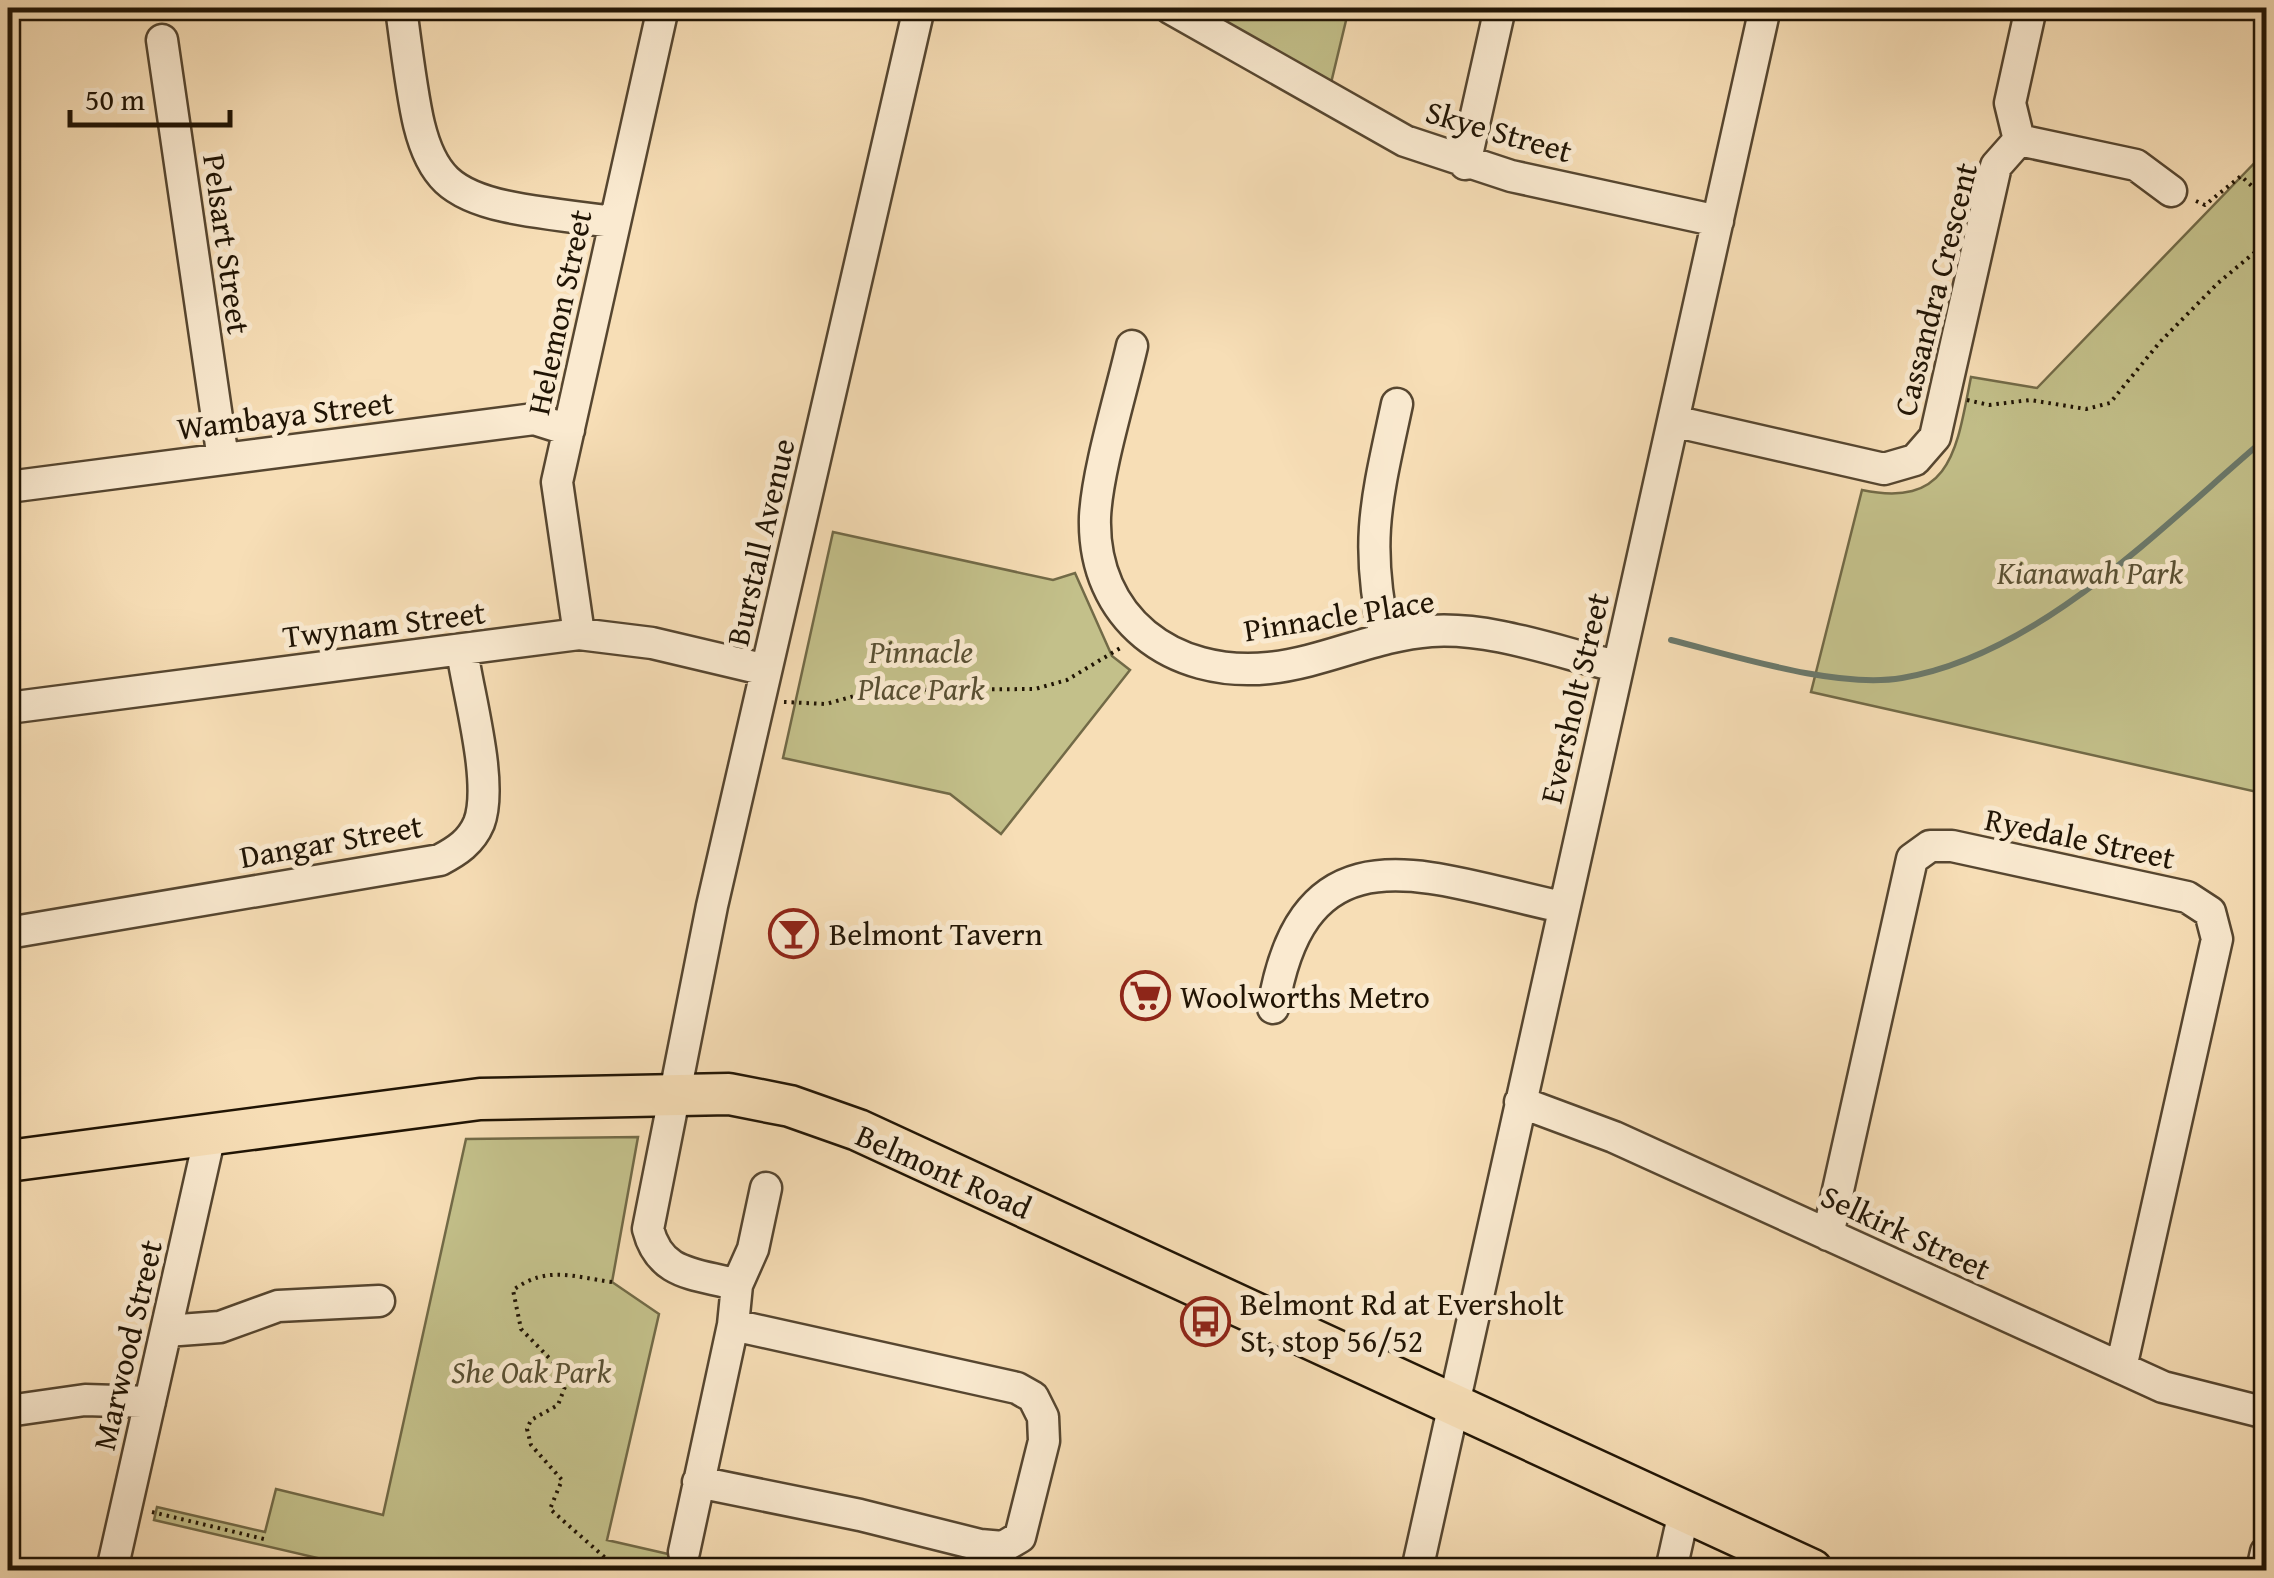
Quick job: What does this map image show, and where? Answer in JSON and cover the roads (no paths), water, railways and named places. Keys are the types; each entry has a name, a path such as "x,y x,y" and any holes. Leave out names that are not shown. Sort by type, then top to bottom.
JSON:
{"main road":[{"name":"Belmont Road","path":"8,1162 480,1100 729,1094 790,1106 858,1130 1812,1570"}],"street":[{"path":"401,8 416,120 426,155 448,186 506,209 614,222"},
{"name":"Helemon Street","path":"579,634 558,482 662,8"},
{"name":"Burstall Avenue","path":"737,1285 670,1267 654,1252 648,1228 712,906 919,8"},
{"name":"Skye Street","path":"1170,8 1405,141 1465,164 1718,221"},
{"path":"1465,164 1500,8"},
{"name":"Eversholt Street","path":"1418,1570 1765,8"},
{"name":"Cassandra Crescent","path":"1673,421 1884,469 1915,460 1935,437 1996,166 2018,140 2010,103 2031,8"},
{"name":"Pelsart Street","path":"162,40 223,458"},
{"path":"2018,140 2136,165 2171,191"},
{"name":"Pinnacle Place","path":"1132,346 1095,515 1098,550 1125,616 1142,634 1178,658 1216,668 1267,668 1315,660 1384,637 1433,631 1474,632 1616,666"},
{"path":"1384,637 1371,550 1374,510 1398,404"},
{"name":"Wambaya Street","path":"8,486 534,419 569,430"},
{"name":"Twynam Street","path":"8,708 579,634 652,644 766,670"},
{"name":"Dangar Street","path":"8,932 123,916 276,884 440,860 463,848 478,823 484,794 462,650"},
{"name":"Ryedale Street","path":"1828,1235 1912,858 1930,846 1952,846 2187,898 2210,912 2217,939 2120,1368"},
{"path":"1273,1008 1281,961 1298,924 1326,894 1362,876 1403,873 1562,908"},
{"name":"Selkirk Street","path":"1520,1102 1614,1137 2163,1388 2266,1413"},
{"name":"Marwood Street","path":"112,1570 210,1135"},
{"path":"684,1552 734,1325 737,1285 753,1248 766,1188"},
{"path":"166,1330 220,1326 278,1306 379,1301"},
{"path":"698,1482 860,1515 980,1546 1004,1547 1020,1537 1026,1521 1044,1441 1043,1417 1033,1398 998,1384 734,1325"},
{"path":"8,1411 85,1400 150,1402"},
{"path":"1671,1570 1684,1512"},
{"path":"2262,1570 2266,1552"}],"waterway":[{"path":"1671,640 1786,669 1847,679 1902,678 1953,665 2003,643 2097,582 2266,438"}],"place":[{"name":"Belmont Tavern","path":"794,933"},
{"name":"Woolworths Metro","path":"1145,996"},
{"name":"Belmont Rd at Eversholt St, stop 56/52","path":"1205,1321"}],"park label":[{"name":"Kianawah Park","path":"2090,572"},
{"name":"Pinnacle Place Park","path":"921,670"},
{"name":"She Oak Park","path":"531,1371"}]}
